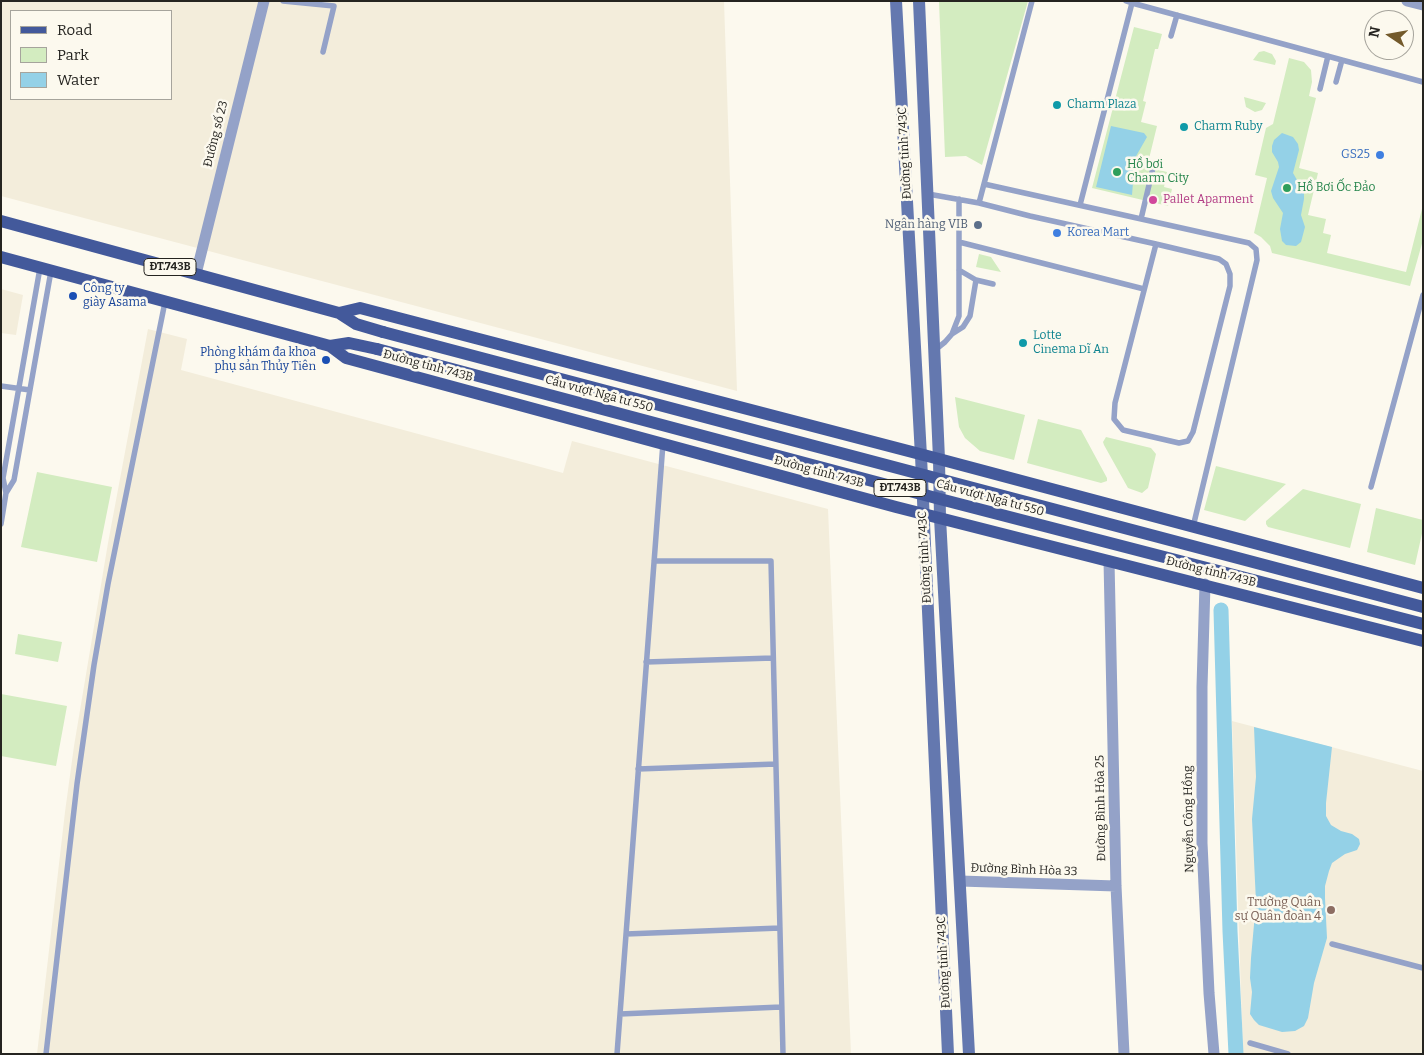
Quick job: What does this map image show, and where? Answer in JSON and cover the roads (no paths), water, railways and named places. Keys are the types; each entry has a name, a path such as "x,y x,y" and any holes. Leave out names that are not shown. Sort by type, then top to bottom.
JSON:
{"main road":[{"name":"Đường tỉnh 743C","path":"896,1 921,456 948,1054"},
{"name":"Đường tỉnh 743C","path":"919,1 940,518 969,1054"},
{"path":"908,195 928,194"},
{"name":"Đường tỉnh 743B","path":"1,222 339,313 356,324 383,332"},
{"name":"Đường tỉnh 743B","path":"1,257 330,346 346,358 923,514 1205,584 1423,641"},
{"name":"Đường tỉnh 743B","path":"339,313 360,308 1423,588"},
{"name":"Cầu vượt Ngã tư 550","path":"383,332 1423,607"},
{"name":"Đường tỉnh 743B","path":"330,346 349,343 377,349"},
{"name":"Cầu vượt Ngã tư 550","path":"377,349 916,493 1423,624"},
{"path":"939,862 959,862"}],"street":[{"name":"Đường số 23","path":"196,274 264,1"},
{"path":"1407,1 1423,5"},
{"name":"Đường Bình Hòa 25","path":"1109,561 1116,886 1124,1054"},
{"name":"Nguyễn Công Hồng","path":"1205,584 1202,687 1202,843 1209,993 1214,1054"},
{"name":"Đường Bình Hòa 33","path":"960,881 1116,886"}],"lane":[{"path":"283,1 334,6 323,52"},
{"path":"980,203 1032,1"},
{"path":"1080,205 1129,2 1423,82"},
{"path":"1171,36 1177,15"},
{"path":"1320,89 1328,56"},
{"path":"1336,82 1342,60"},
{"path":"1140,219 1153,168"},
{"path":"984,184 1248,243 1256,249 1258,260 1193,527"},
{"path":"928,194 980,203 1156,244 1218,259 1226,264 1230,274 1230,286 1195,426 1188,441 1179,443 1123,430 1114,419 1115,403 1156,244"},
{"path":"934,350 946,342 952,334 959,316 959,199"},
{"path":"959,242 1144,289"},
{"path":"6,493 3,478 19,388 46,269"},
{"path":"1,524 6,493 14,480 30,390 46,269"},
{"path":"960,270 976,280 993,284"},
{"path":"952,334 963,327 970,316 976,280"},
{"path":"1370,487 1423,295"},
{"path":"46,1054 76,793 94,665 110,575 165,302"},
{"path":"1,386 30,390"},
{"path":"616,1054 663,443"},
{"path":"654,561 771,561 783,1054"},
{"path":"646,662 773,658"},
{"path":"638,769 776,764"},
{"path":"626,934 780,928"},
{"path":"1332,944 1423,968"},
{"path":"620,1014 781,1008"},
{"path":"1250,1043 1288,1054"}],"water":[{"name":"Hồ bơi Charm City","path":"1111,126 1144,133 1147,137 1135,158 1132,195 1096,187"},
{"name":"Hồ Bơi Ốc Đảo","path":"1282,133 1293,137 1298,144 1299,150 1293,173 1304,192 1301,215 1305,227 1301,242 1296,246 1286,245 1282,241 1280,229 1283,213 1273,198 1271,191 1279,167 1272,152 1272,146 1274,140"},
{"path":"1254,727 1332,747 1326,816 1331,825 1341,831 1352,834 1359,839 1360,844 1357,850 1345,854 1332,863 1329,871 1325,886 1327,938 1314,983 1308,1018 1304,1026 1295,1031 1282,1032 1259,1025 1250,1014 1252,992 1250,978 1251,958 1256,902 1252,819 1256,777"}],"waterway":[{"path":"1221,610 1230,931 1236,1054"}],"place":[{"name":"Charm Plaza","path":"1057,105"},
{"name":"Charm Ruby","path":"1184,127"},
{"name":"GS25","path":"1380,155"},
{"name":"Hồ bơi Charm City","path":"1117,172"},
{"name":"Hồ Bơi Ốc Đảo","path":"1287,188"},
{"name":"Pallet Aparment","path":"1153,200"},
{"name":"Ngân hàng VIB","path":"978,225"},
{"name":"Korea Mart","path":"1057,233"},
{"name":"Công ty giày Asama","path":"73,296"},
{"name":"Lotte Cinema Dĩ An","path":"1023,343"},
{"name":"Phòng khám đa khoa phụ sản Thủy Tiên","path":"326,360"},
{"name":"Trường Quân sự Quân đoàn 4","path":"1331,910"}]}
